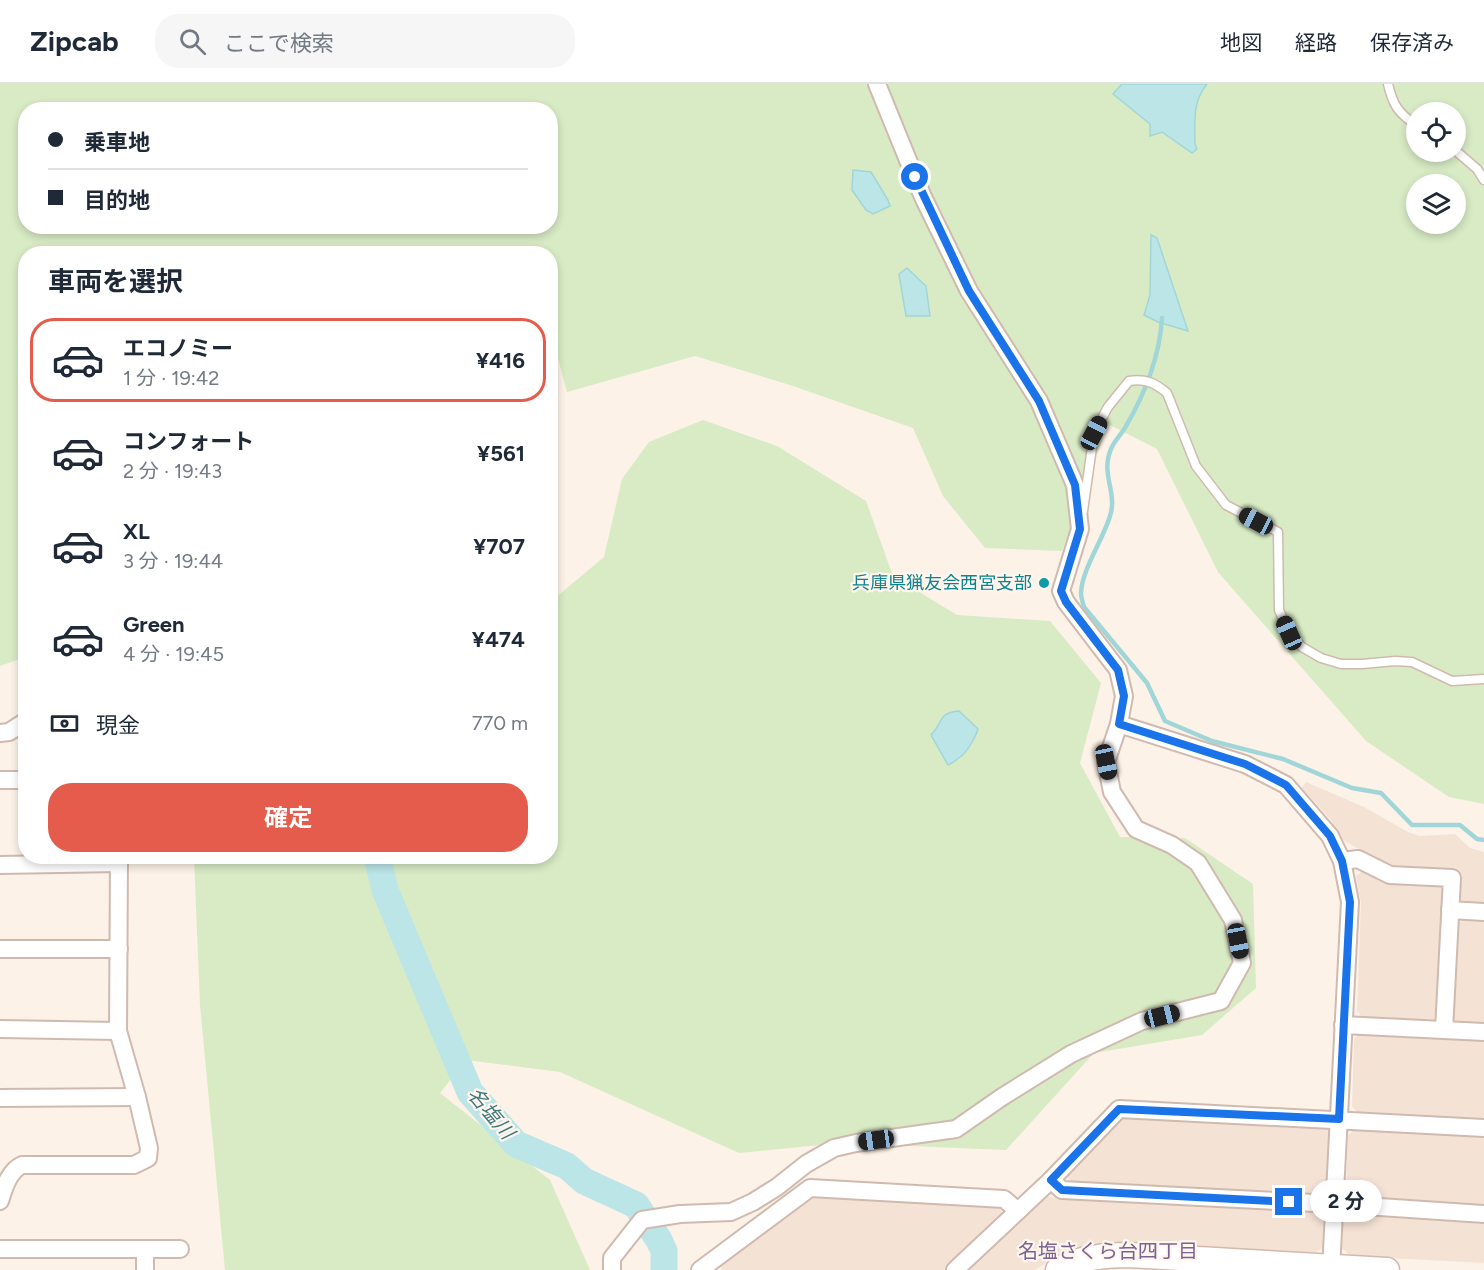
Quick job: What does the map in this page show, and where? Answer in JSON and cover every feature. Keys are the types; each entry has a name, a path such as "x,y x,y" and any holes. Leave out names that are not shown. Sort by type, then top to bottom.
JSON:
{"street":[{"path":"612,1270 612,1258 642,1220 680,1214 730,1212 753,1202 806,1164 834,1148 956,1129 1071,1054 1142,1021 1221,1001 1242,963 1233,920 1198,863 1172,845 1136,829 1113,792 1106,762 1119,724 1124,696 1118,670 1066,602 1061,591 1080,529 1075,485 1039,401 969,291 923,196 877,84"},
{"path":"1119,724 1245,764 1286,785 1330,836 1342,861 1350,902 1332,1268"},
{"path":"0,733 9,732 18,726"},
{"path":"0,780 18,780"},
{"path":"1342,861 1358,859 1390,875 1452,878 1444,1030"},
{"path":"0,865 24,864"},
{"path":"1,1193 17,1167 22,1165 134,1165 148,1158 149,1148 137,1097 118,1031 119,864"},
{"path":"1450,910 1484,912"},
{"path":"0,948 119,948"},
{"path":"1343,1025 1484,1032"},
{"path":"0,1029 118,1031"},
{"path":"0,1098 137,1097"},
{"path":"955,1270 1051,1180 1119,1109 1484,1128"},
{"path":"1051,1180 1062,1190 1484,1214"},
{"path":"700,1270 810,1188 1004,1199 1018,1211"},
{"path":"0,1249 180,1250"},
{"path":"145,1250 145,1270"},
{"path":"1058,1270 1088,1259 1111,1255 1387,1270"}],"lane":[{"path":"1387,85 1391,99 1401,116 1406,119"},
{"path":"1466,160 1477,169 1484,180"},
{"path":"1080,529 1094,433 1108,406 1129,381 1140,379 1156,384 1167,393 1196,466 1226,505 1278,532 1279,610 1289,633 1302,647 1320,658 1341,664 1412,662 1452,681 1484,679"}],"shaded area":[{"path":"1306,782 1364,807 1408,832 1420,836 1455,834 1470,848 1484,852 1484,906 1465,905 1458,896 1458,872 1389,866 1341,839 1330,819 1302,788"},
{"path":"1366,868 1436,883 1445,891 1439,1015 1431,1022 1363,1020 1357,1010 1361,903 1356,876"},
{"path":"1464,919 1484,920 1484,1026 1459,1025 1450,1015 1454,926"},
{"path":"1363,1031 1484,1038 1484,1123 1359,1115 1352,1106 1354,1039"},
{"path":"1120,1117 1324,1125 1331,1133 1329,1190 1321,1197 1069,1183 1067,1172"},
{"path":"1357,1128 1484,1136 1484,1207 1353,1200 1346,1192 1348,1135"},
{"path":"813,1195 1000,1205 1003,1217 950,1270 722,1270 720,1263"},
{"path":"1049,1197 1318,1211 1326,1221 1326,1246 1315,1253 1106,1242 1070,1250 1034,1270 969,1270 1042,1199"},
{"path":"1351,1213 1484,1220 1484,1263 1350,1256 1341,1247 1343,1219"}],"green space":[{"path":"0,84 1484,84 1484,804 1449,797 1366,741 1218,572 1157,449 1108,424 1062,551 985,548 943,496 913,428 793,386 695,356 567,392 558,358 558,246 18,246 18,660 0,666","holes":["853,170 871,172 888,200 853,179","1157,238 1188,330 1144,315 1150,295","899,274 926,286 906,316"]},
{"path":"703,420 777,446 866,501 893,576 957,615 1050,621 1101,683 1080,763 1120,837 1185,838 1253,884 1256,988 1202,1035 1094,1053 1006,1150 840,1143 739,1153 560,1072 466,1060 440,1093 550,1180 590,1270 225,1270 200,1005 194,864 558,864 558,595 604,557 622,479 649,442","holes":["937,729 978,729 972,745 958,760 931,735"]}],"water":[{"path":"1122,84 1207,84 1199,98 1195,112 1197,149 1192,153 1162,132 1150,136 1150,124 1113,94"},
{"path":"853,170 871,172 890,206 873,214 866,210 852,190"},
{"path":"1151,235 1157,238 1188,331 1144,315 1150,295"},
{"path":"907,268 926,286 930,316 906,316 899,274"},
{"path":"959,711 978,729 967,750 948,765 931,735 944,716"}],"waterway":[{"path":"1162,318 1155,360 1145,388 1133,414 1112,446 1108,458 1112,507 1107,525 1082,584 1081,595 1084,607 1147,683 1165,721 1212,741 1283,759 1352,788 1381,793 1412,825 1460,825 1477,839 1484,840"},
{"name":"名塩川","path":"379,864 385,890 470,1092 516,1144 567,1166 584,1181 636,1205 664,1251 664,1270"}],"place":[{"name":"兵庫県猟友会西宮支部","path":"1044,583"}],"district":[{"name":"名塩さくら台四丁目","path":"1108,1251"}],"route":[{"path":"915,177 969,291 1039,401 1075,485 1080,529 1061,591 1066,602 1118,670 1124,696 1119,724 1245,764 1286,785 1330,836 1342,861 1350,902 1339,1119 1119,1109 1051,1180 1062,1190 1289,1202"}]}
